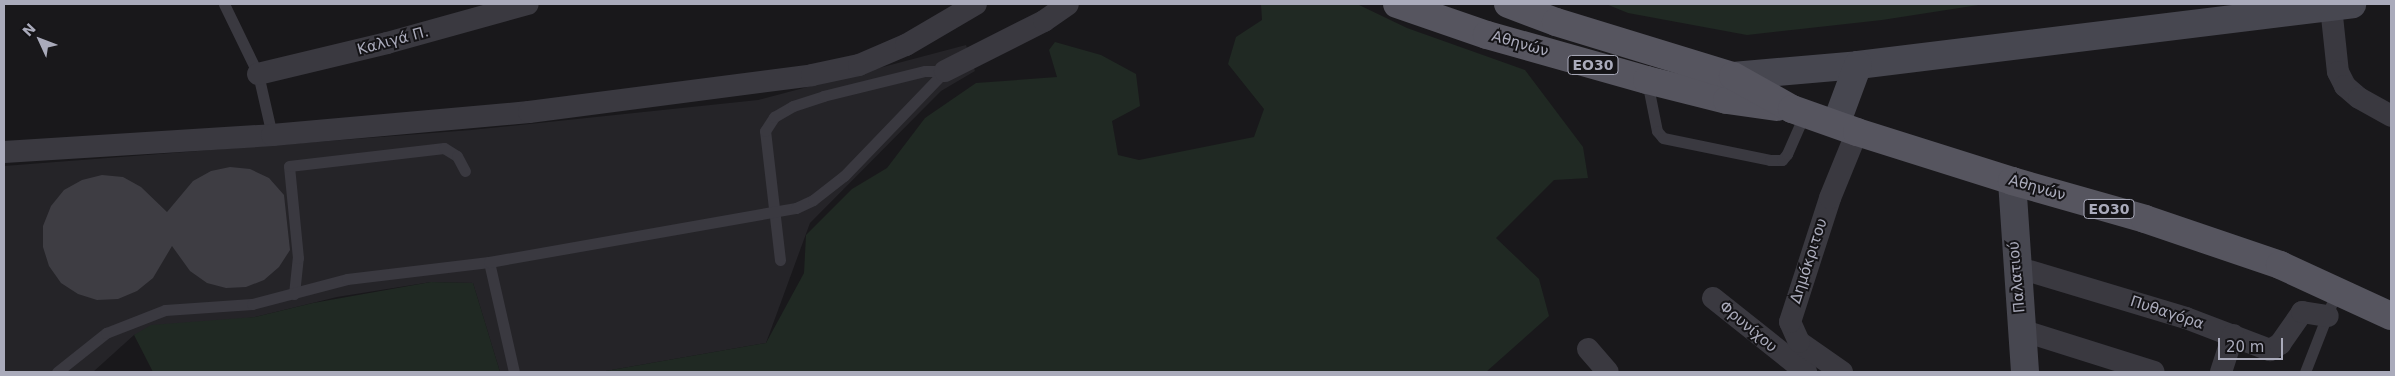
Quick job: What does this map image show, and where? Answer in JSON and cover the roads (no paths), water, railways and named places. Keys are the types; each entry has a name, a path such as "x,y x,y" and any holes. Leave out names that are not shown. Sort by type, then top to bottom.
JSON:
{"main road":[{"name":"Αθηνών","path":"1398,4 1487,35 1647,80 1730,88"},
{"name":"Αθηνών","path":"1508,4 1730,88 1847,128 2012,181 2145,219 2280,266 2337,290 2391,316"}],"street":[{"name":"Καλιγά Π.","path":"258,74 387,43 528,4"},
{"path":"4,152 272,136 529,112 812,76 858,65 906,45 976,4"},
{"path":"945,71 1044,21 1068,4"},
{"path":"1730,88 1858,64 2233,12 2342,5 2338,72 2359,98 2391,116"},
{"path":"1847,128 1858,64"},
{"name":"Δημόκριτου","path":"1842,372 1799,342 1790,322 1830,198 1847,128"},
{"name":"Παλατιού","path":"2012,181 2016,267 2025,372"},
{"name":"Πυθαγόρα","path":"2016,267 2233,335 2270,350 2275,349 2302,312 2328,316"},
{"name":"Φρυνίχου","path":"1713,298 1802,371"},
{"path":"2021,330 2154,372"},
{"path":"2221,372 2233,335"},
{"path":"1588,349 1608,372"}],"lane":[{"path":"224,4 258,74 272,136"},
{"path":"780,260 766,131 774,117 793,106 832,94 925,71 945,71"},
{"path":"57,372 106,333 148,314 165,310 252,304 347,279 489,262 774,213 813,200 844,176 945,71"},
{"path":"1647,80 1657,131 1663,138 1770,160 1782,160 1787,154 1798,111"},
{"path":"294,294 298,258 289,166 444,148 457,156 465,171"},
{"path":"489,262 514,372"},
{"path":"2309,371 2337,290"}]}
